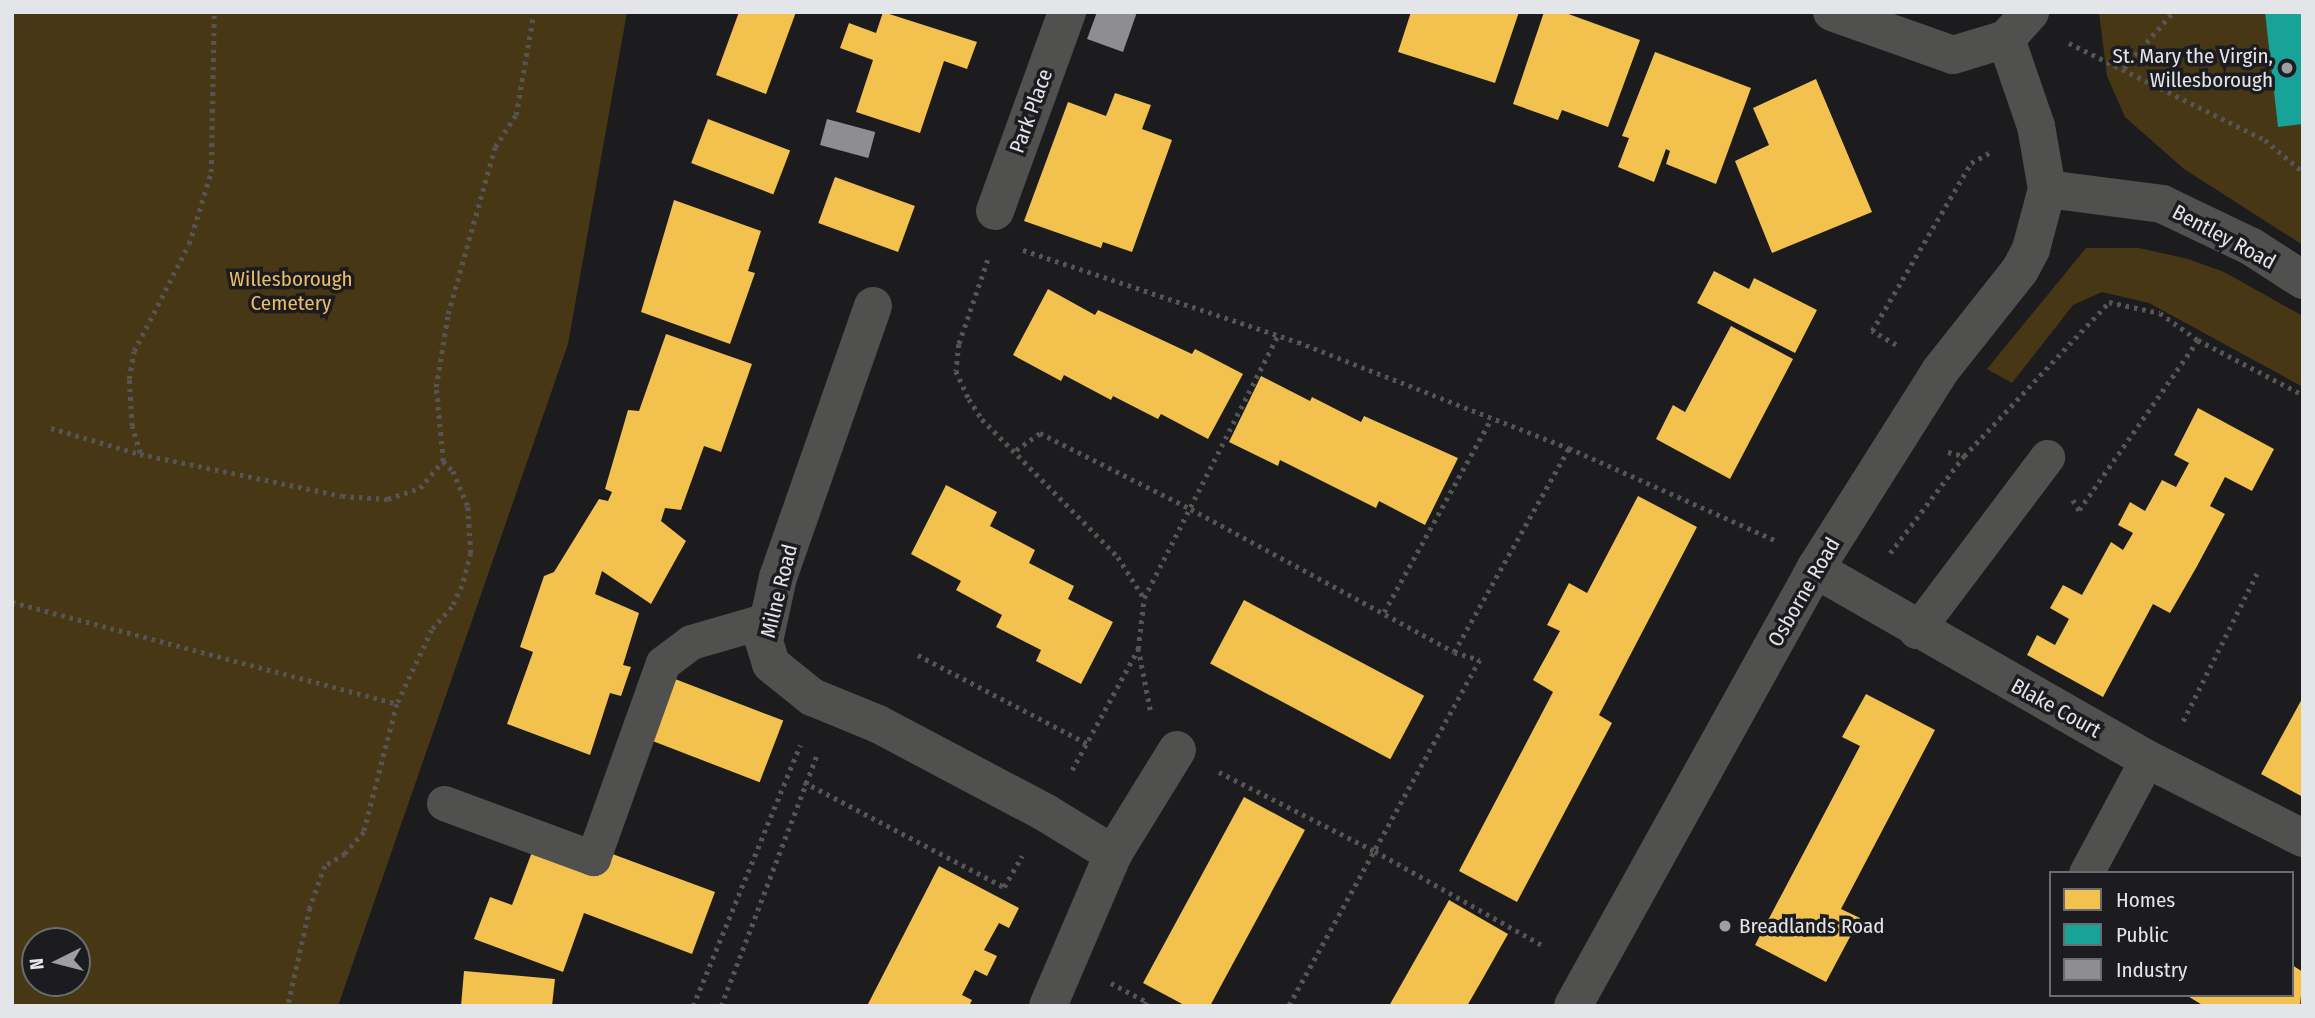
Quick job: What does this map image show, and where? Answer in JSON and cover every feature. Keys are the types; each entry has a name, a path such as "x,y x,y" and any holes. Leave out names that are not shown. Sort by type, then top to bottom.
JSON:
{"street":[{"name":"Park Place","path":"995,226 1067,12"},
{"path":"1832,12 1953,55 2018,25 2047,189"},
{"name":"Bentley Road","path":"2047,189 2162,204 2252,247 2303,280"},
{"name":"Osborne Road","path":"1573,1006 1815,569 1940,371 2020,270 2031,249 2047,189"},
{"name":"Milne Road","path":"873,306 778,578 764,640 771,664 826,701 1046,813 1113,854"},
{"name":"Blake Court","path":"1815,569 1916,631 2154,762 2303,838"},
{"path":"1048,1006 1113,854 1177,750"}],"lane":[{"path":"1916,631 2047,457"},
{"path":"444,803 593,858 663,663 691,642 770,619"},
{"path":"2087,871 2154,762"}],"path":[{"path":"140,454 132,426 129,379 134,351 189,244 211,172 214,12"},
{"path":"2124,68 2173,12"},
{"path":"288,1006 310,908 325,866 345,853 364,832 397,704 432,630 457,597 471,553 468,507 453,471 443,461 436,387 448,314 495,147 516,115 533,17"},
{"path":"2018,25 2043,36 2086,47 2265,140 2303,172"},
{"path":"1144,598 1118,557 1016,450 982,419 957,372 959,344 995,226 1278,335 1490,421 1569,448 1771,537 1815,569"},
{"path":"1278,335 1144,598 1138,649 1155,734 1177,750 1375,851 1542,945"},
{"path":"2047,457 2079,510 2198,340"},
{"path":"1384,612 1490,421"},
{"path":"51,428 140,454 342,496 388,499 420,488 443,461"},
{"path":"1016,450 1040,433 1191,509 1454,652 1480,660 1289,1006"},
{"path":"1454,652 1569,448"},
{"path":"2154,762 2259,569"},
{"path":"12,602 397,704"},
{"path":"804,782 1004,887 1088,744 1138,649"},
{"path":"918,655 1088,744"},
{"path":"721,1006 804,782 826,701"},
{"path":"693,1006 796,761 826,701"}],"green space":[{"name":"Willesborough Cemetery","path":"12,12 627,12 568,344 338,1006 12,1006"},
{"path":"2099,12 2303,12 2303,245 2184,169 2125,117 2107,76"},
{"path":"2086,248 2139,248 2188,259 2224,272 2303,316 2303,387 2149,303 2102,292 2073,305 2012,383 1987,369"}],"building: Homes":[{"path":"739,12 796,12 766,94 716,75"},
{"path":"883,12 977,42 967,69 944,61 920,133 856,112 873,60 840,48 849,23 876,33"},
{"path":"1411,12 1519,12 1495,83 1398,52"},
{"path":"1544,12 1563,12 1640,40 1608,127 1562,110 1558,120 1513,104"},
{"path":"1655,52 1751,88 1716,184 1666,164 1670,151 1666,149 1654,182 1618,167 1629,138 1622,136"},
{"path":"1816,79 1872,212 1772,253 1735,161 1769,145 1753,108"},
{"path":"1115,93 1151,105 1142,129 1172,140 1132,252 1103,242 1101,248 1024,221 1068,102 1106,116"},
{"path":"708,119 790,151 773,194 691,163"},
{"path":"835,177 915,206 898,252 818,223"},
{"path":"674,200 761,231 748,271 755,273 730,344 641,312"},
{"path":"1714,271 1749,289 1754,278 1817,310 1795,353 1697,303"},
{"path":"1048,289 1095,315 1098,310 1192,354 1195,349 1243,374 1208,439 1161,414 1158,419 1113,396 1111,400 1064,375 1061,381 1013,355"},
{"path":"1731,326 1793,359 1730,479 1656,439 1673,405 1685,412"},
{"path":"666,334 752,364 721,452 704,446 681,510 665,508 661,521 686,541 651,604 602,571 595,594 639,613 623,665 631,667 621,696 610,693 590,755 507,724 533,652 520,647 544,576 554,572 599,499 608,501 612,492 605,489 628,410 639,411"},
{"path":"1261,376 1310,401 1312,397 1361,422 1364,416 1458,458 1425,525 1379,501 1376,508 1280,460 1278,466 1229,442"},
{"path":"2198,408 2274,449 2252,491 2225,477 2210,506 2225,514 2196,568 2170,613 2153,604 2103,697 2027,655 2037,635 2055,645 2069,619 2050,608 2063,585 2082,595 2111,542 2123,550 2133,533 2118,525 2130,502 2145,511 2162,480 2176,487 2189,463 2174,455"},
{"path":"946,485 997,512 990,526 1035,550 1029,563 1074,586 1068,599 1113,622 1081,684 1036,661 1041,650 996,627 1002,615 956,590 961,581 911,554"},
{"path":"1638,496 1697,527 1599,715 1612,723 1517,902 1459,871 1553,692 1533,680 1560,631 1547,625 1569,583 1587,593"},
{"path":"1244,600 1424,696 1390,759 1210,664"},
{"path":"675,679 783,721 760,782 651,741"},
{"path":"1866,694 1935,730 1841,909 1860,918 1826,982 1755,945 1860,746 1842,737"},
{"path":"2303,697 2303,797 2261,774"},
{"path":"1244,797 1305,830 1210,1006 1186,1006 1143,983"},
{"path":"532,852 598,876 607,852 715,892 692,954 584,913 563,972 474,939 490,897 512,905"},
{"path":"939,866 1019,908 1009,928 999,923 984,950 997,956 987,976 975,970 962,995 972,1000 969,1006 867,1006"},
{"path":"1449,900 1508,934 1482,980 1467,1006 1389,1006"},
{"path":"2294,966 2303,972 2300,1006 2204,1006 2189,997 2294,997"},
{"path":"464,971 555,979 552,1006 461,1006"}],"building: Public":[{"name":"St. Mary the Virgin, Willesborough","path":"2265,12 2303,12 2303,124 2278,127"}],"building: Industry":[{"path":"1097,12 1137,12 1123,52 1087,39"},
{"path":"827,119 875,132 868,158 820,145"}],"place":[{"name":"St. Mary the Virgin, Willesborough","path":"2287,68"},
{"name":"Breadlands Road","path":"1725,926"}]}
